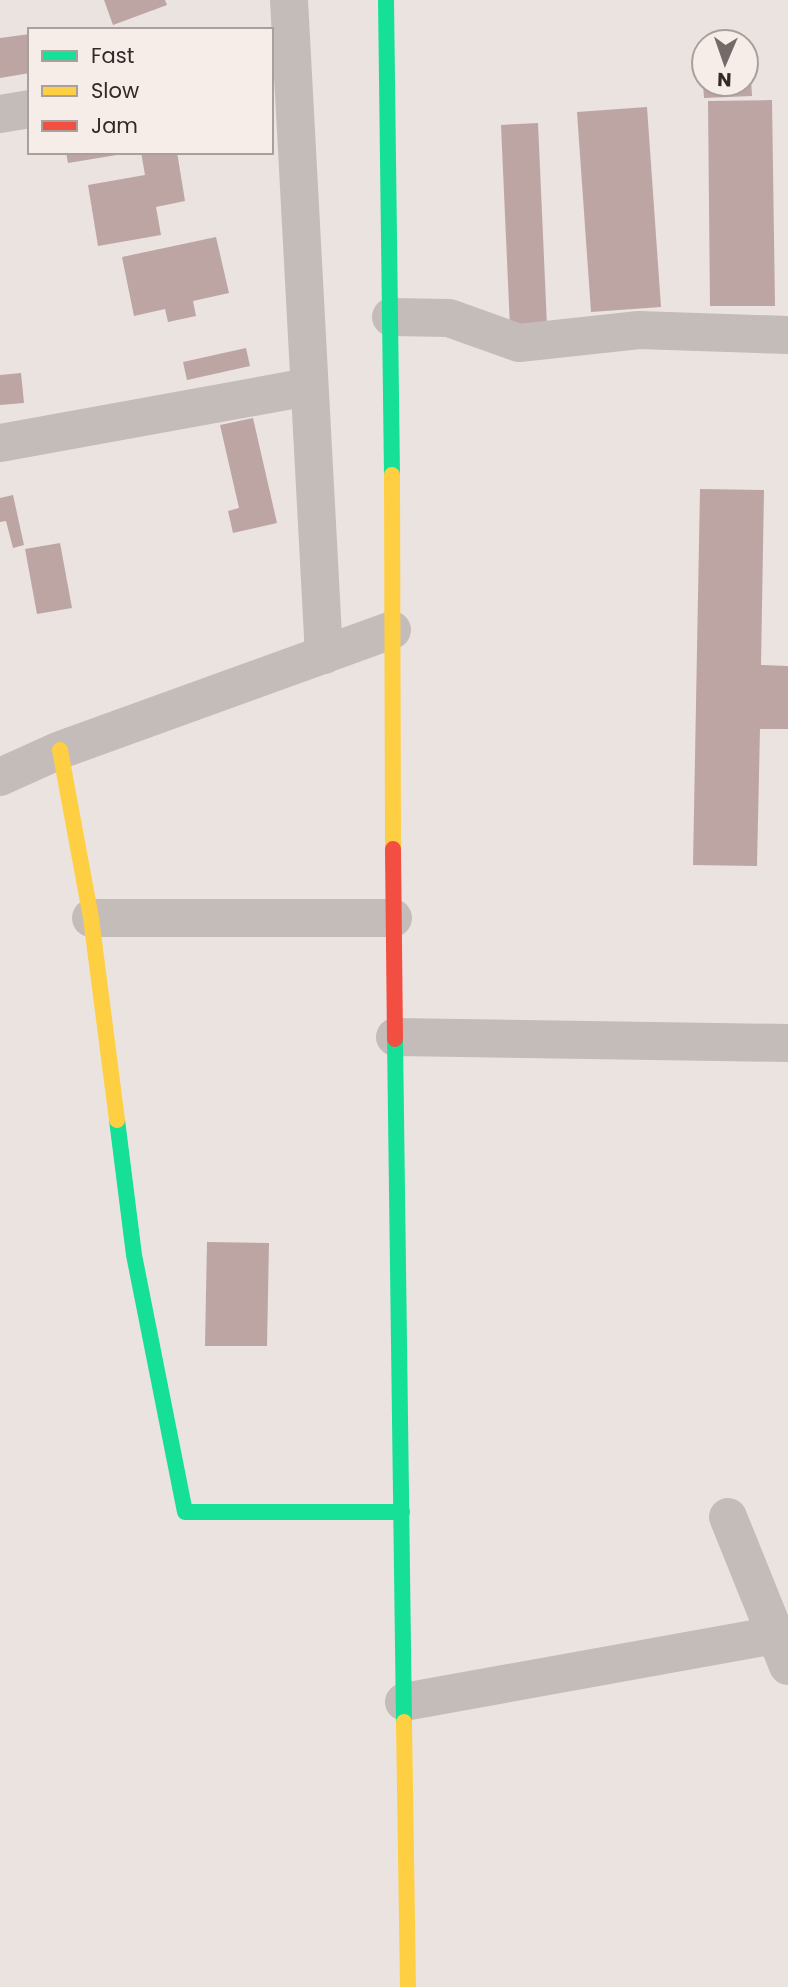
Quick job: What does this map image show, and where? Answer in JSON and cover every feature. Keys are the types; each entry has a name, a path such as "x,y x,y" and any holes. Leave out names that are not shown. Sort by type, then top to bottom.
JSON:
{"main road":[{"path":"386,0 391,317 393,918 408,1987"},
{"path":"60,750 91,918 134,1255 185,1512 401,1513"}],"street":[{"path":"289,0 281,62 308,387 324,655"},
{"path":"0,114 28,108"},
{"path":"391,317 449,318 519,343 639,330 788,335"},
{"path":"0,443 308,387"},
{"path":"0,777 60,750 392,630"},
{"path":"91,918 393,918"},
{"path":"395,1037 788,1043"},
{"path":"404,1702 782,1651 728,1517"}],"building":[{"path":"104,0 165,0 167,5 113,25"},
{"path":"28,34 28,73 0,78 0,38"},
{"path":"772,100 775,306 710,306 708,101"},
{"path":"647,107 661,307 591,312 577,112"},
{"path":"538,123 547,326 510,328 501,125"},
{"path":"66,154 123,154 68,163"},
{"path":"141,154 177,154 185,201 156,207 161,235 98,246 88,185 145,175"},
{"path":"216,237 229,293 193,301 196,316 168,322 165,309 134,316 122,257"},
{"path":"246,348 250,366 187,380 183,362"},
{"path":"21,373 24,403 0,405 0,375"},
{"path":"253,418 277,523 233,533 228,511 239,508 220,425"},
{"path":"700,489 764,490 761,665 788,666 788,729 760,729 757,866 693,865"},
{"path":"13,495 24,545 13,548 6,521 0,522 0,498"},
{"path":"60,543 72,608 37,614 25,549"},
{"path":"207,1242 269,1243 267,1346 205,1346"}],"traffic: fast":[{"path":"386,0 392,475"},
{"path":"395,1039 404,1722"},
{"path":"117,1120 134,1255 185,1512 402,1512"}],"traffic: slow":[{"path":"392,475 393,849"},
{"path":"60,750 91,918 117,1120"},
{"path":"404,1722 408,1987"}],"traffic: jam":[{"path":"393,849 395,1039"}]}
